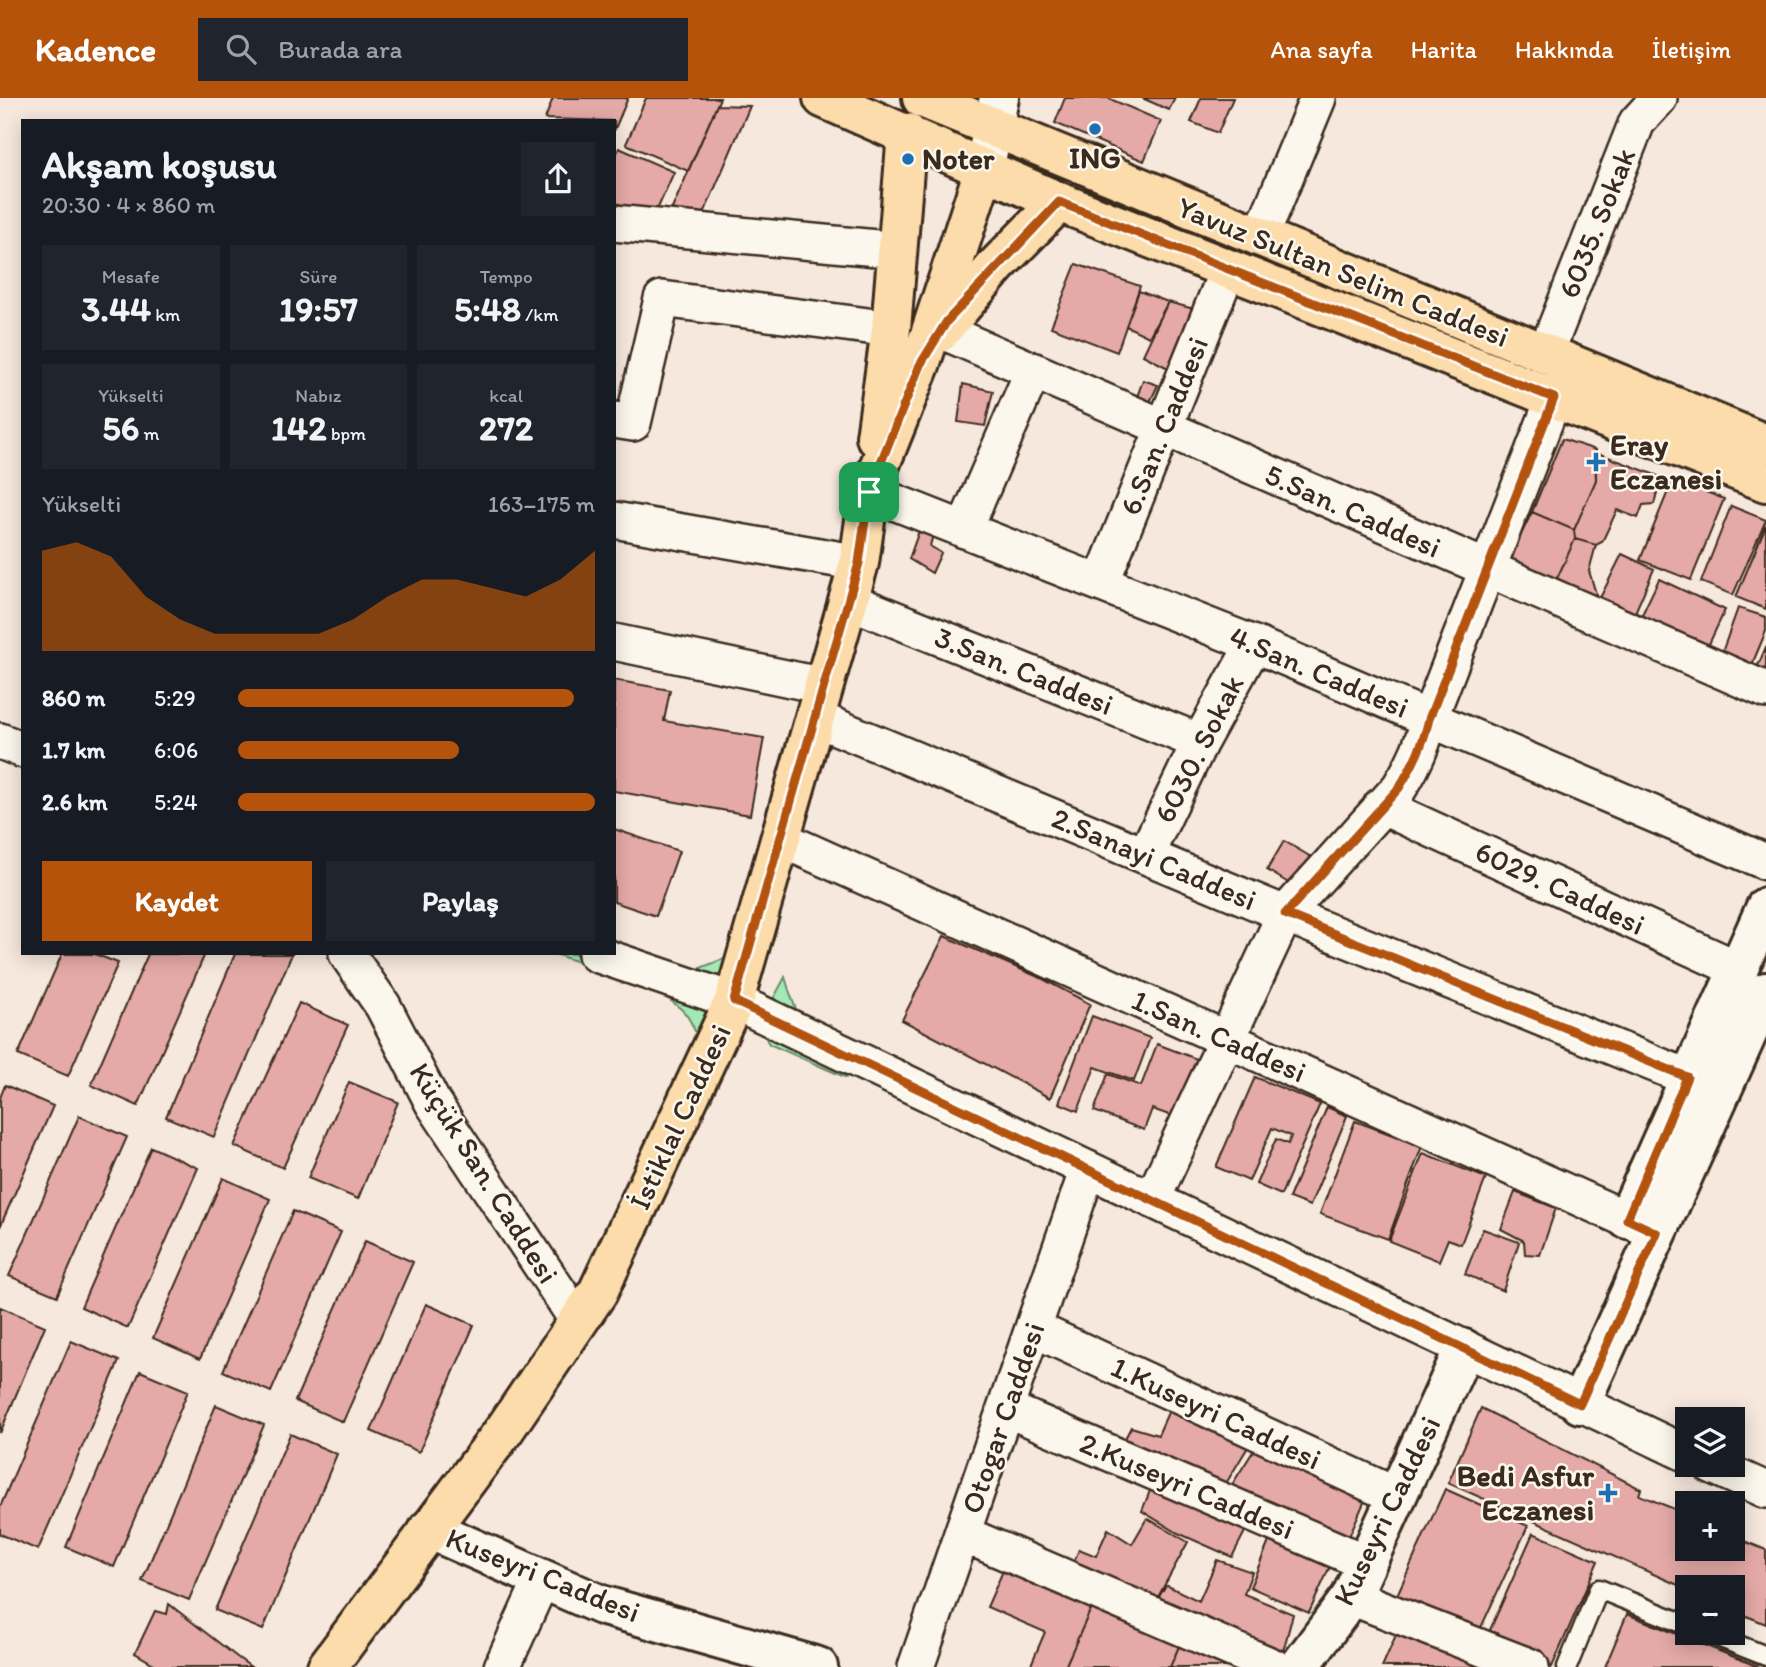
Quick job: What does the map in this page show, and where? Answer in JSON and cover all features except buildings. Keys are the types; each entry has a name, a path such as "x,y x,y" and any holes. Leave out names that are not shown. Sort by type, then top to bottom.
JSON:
{"main road":[{"name":"Yavuz Sultan Selim Caddesi","path":"824,98 910,115 984,170 1766,482"},
{"name":"Yavuz Sultan Selim Caddesi","path":"922,98 995,113 1260,238 1766,444"},
{"name":"İstiklal Caddesi","path":"327,1667 505,1429 598,1292 734,1001 859,563 891,329 910,115"},
{"name":"İstiklal Caddesi","path":"869,492 920,365 984,170"},
{"name":"İstiklal Caddesi","path":"920,365 940,330 997,265 1059,202"}],"street":[{"path":"1260,238 1318,98"},
{"name":"6035. Sokak","path":"1545,355 1644,100"},
{"path":"984,170 995,113"},
{"path":"616,223 898,250"},
{"name":"6.San. Caddesi","path":"1101,583 1228,269"},
{"path":"616,421 633,423 662,299 891,329"},
{"name":"5.San. Caddesi","path":"940,330 1766,690"},
{"path":"964,530 1033,371"},
{"path":"1152,1200 1285,914 1411,770 1554,398"},
{"name":"4.San. Caddesi","path":"869,492 1254,644 1766,862"},
{"path":"616,520 859,563"},
{"name":"3.San. Caddesi","path":"847,600 1200,742"},
{"name":"2.Sanayi Caddesi","path":"616,643 820,702 1146,855 1687,1077"},
{"name":"6030. Sokak","path":"1146,855 1200,742 1254,644"},
{"name":"6029. Caddesi","path":"1381,806 1753,981"},
{"name":"1.San. Caddesi","path":"781,839 1642,1226"},
{"path":"1642,1226 1753,981 1766,907"},
{"name":"Küçük San. Caddesi","path":"348,955 383,1006 433,1103 578,1321"},
{"path":"599,955 734,1001 1675,1448"},
{"path":"1580,1404 1642,1226 1687,1077 1753,981"},
{"name":"Otogar Caddesi","path":"916,1667 1088,1169"},
{"name":"1.Kuseyri Caddesi","path":"1034,1329 1397,1496"},
{"name":"Kuseyri Caddesi","path":"1298,1667 1351,1597 1464,1349"},
{"name":"2.Kuseyri Caddesi","path":"1007,1409 1367,1563"},
{"path":"1737,1477 1766,1490"},
{"name":"Kuseyri Caddesi","path":"429,1529 601,1605 818,1667"},
{"path":"963,1534 1274,1667"},
{"path":"502,1667 542,1579"},
{"path":"1351,1597 1531,1667"}],"lane":[{"path":"1567,1667 1599,1589 1675,1620"},
{"path":"1738,1645 1766,1656"}],"green space":[{"path":"758,940 704,1059 696,1032 689,1020 669,999 639,983 558,955 591,955 685,974 721,960"},
{"path":"785,977 808,1033 847,1078 769,1044 765,1036 765,1019"}],"place":[{"name":"ING","path":"1095,129"},
{"name":"Noter","path":"908,159"},
{"name":"Eray Eczanesi","path":"1596,462"},
{"name":"Bedi Asfur Eczanesi","path":"1608,1493"}],"route":[{"path":"1059,202 1554,398 1411,770 1399,788 1285,914 1687,1077 1627,1219 1657,1233 1580,1404 734,1001 859,563 869,492 920,365 940,330 997,265 1059,202"}]}
